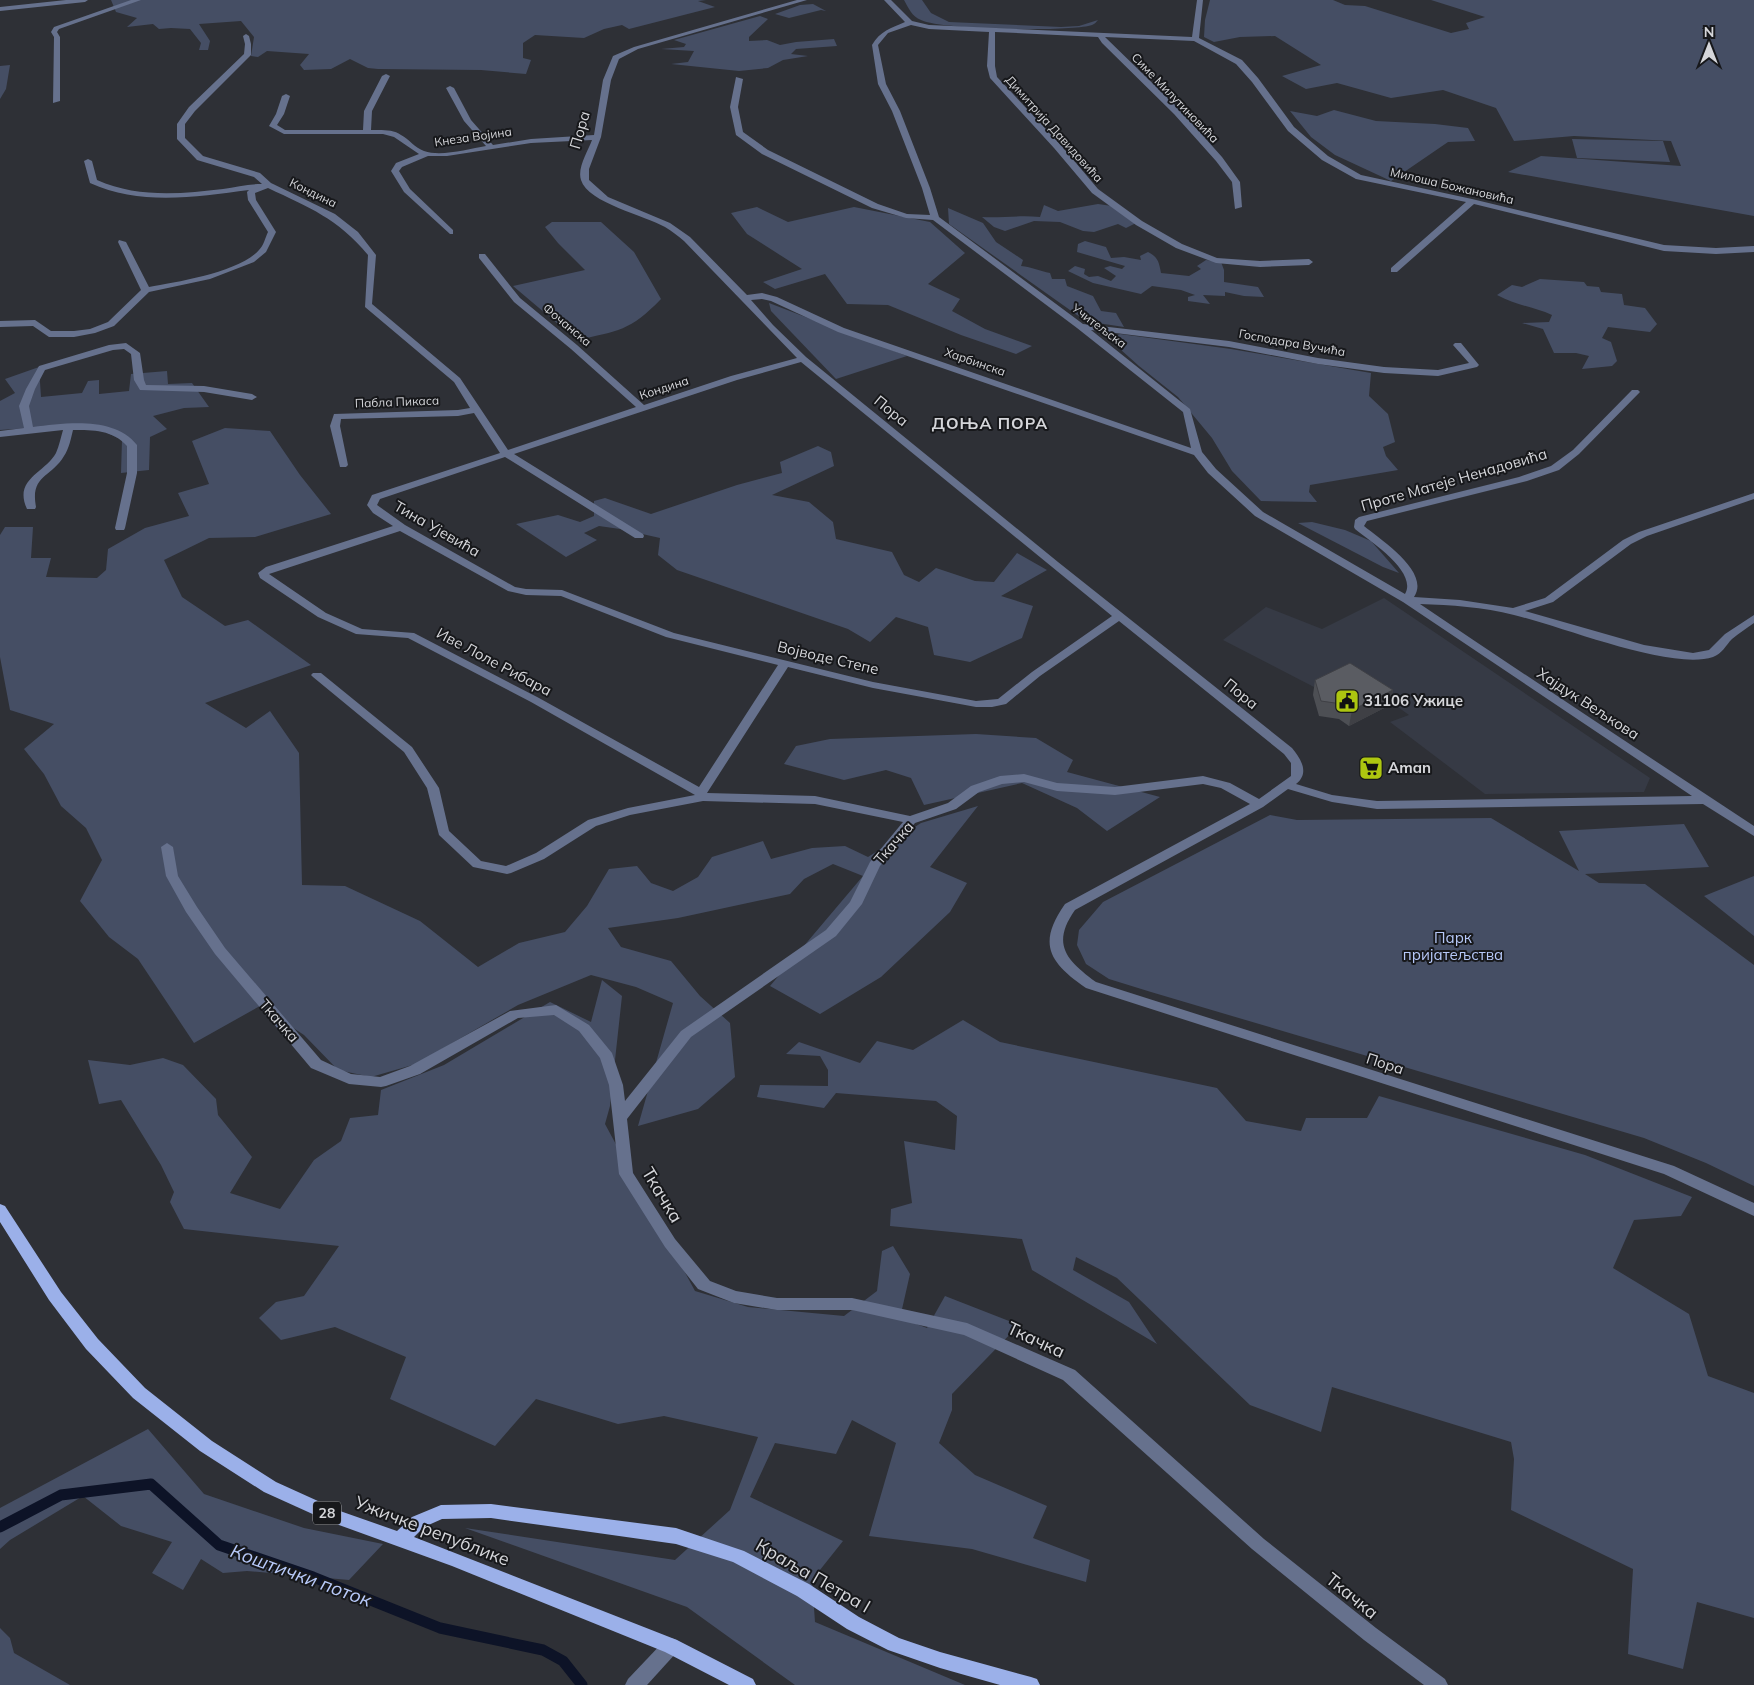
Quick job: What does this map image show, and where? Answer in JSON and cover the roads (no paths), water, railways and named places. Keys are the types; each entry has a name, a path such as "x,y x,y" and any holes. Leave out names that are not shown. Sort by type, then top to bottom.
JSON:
{"main road":[{"name":"Ужичке републике","path":"0,1210 54,1296 92,1344 139,1393 206,1446 270,1487 334,1516 400,1539 671,1646 747,1685"},
{"name":"Краља Петра I","path":"400,1539 418,1522 441,1512 491,1511 676,1536 738,1556 803,1590 854,1623 894,1644 940,1660 1031,1685"}],"street":[{"path":"0,9 85,0"},
{"path":"56,101 57,37 54,32 56,28 138,0"},
{"name":"Пора","path":"804,0 636,48 616,58 610,69 597,137 585,169 586,180 593,190 605,199 667,225 678,233 696,248 745,298 770,327 803,358 1119,616 1288,751 1295,760 1298,773 1288,785 1259,804 1070,906 1056,928 1055,937 1059,957 1075,974 1091,985 1669,1170 1754,1210"},
{"path":"887,0 910,23"},
{"path":"739,79 734,107 739,132 765,152 875,206 906,216 935,218 926,188 896,111 882,84 876,61 875,45 886,32 910,23 940,28 1195,39 1200,0"},
{"name":"Димитрија Давидовића","path":"992,30 991,66 994,78 1057,146 1094,191 1139,223 1180,246 1216,260 1260,264 1309,262"},
{"name":"Симе Милутиновића","path":"1100,34 1104,42 1177,112 1219,159 1236,182 1238,207"},
{"name":"Кондина","path":"246,36 248,44 247,55 192,109 181,124 181,139 200,158 257,175 268,185 332,216 354,234 372,255 368,305 457,380 505,453 639,536"},
{"name":"Милоша Божановића","path":"1195,39 1238,62 1255,80 1291,129 1325,158 1346,170 1368,179 1472,201 1664,248 1716,251 1754,249"},
{"path":"367,132 368,112 386,76"},
{"path":"450,88 468,120 491,147"},
{"name":"Кнеза Војина","path":"286,96 280,114 272,126 284,132 383,132 397,135 419,152 427,154 447,154 548,139 597,137"},
{"path":"427,154 399,165 395,171 407,190 450,232"},
{"path":"88,161 93,181 102,187 141,194 173,196 268,185"},
{"path":"0,324 35,323 48,334 58,335 92,331 111,324 146,290 216,274 252,260 262,252 272,232 252,200 251,192 268,185"},
{"path":"1394,270 1472,201"},
{"name":"Учитељска","path":"935,218 1080,326 1187,411 1198,453 1212,471 1259,514 1407,600"},
{"path":"122,242 146,290"},
{"name":"Фочанска","path":"482,256 517,300 574,346 642,408"},
{"name":"Харбинска","path":"745,298 762,296 774,299 841,330 1198,453"},
{"name":"Господара Вучића","path":"1080,326 1229,344 1318,361 1384,370 1438,373 1474,365 1458,345"},
{"path":"29,430 29,422 24,409 34,378 42,368 112,347 126,346 135,353 139,380 143,388 204,389 252,397"},
{"name":"Кондина","path":"505,453 734,378 803,358"},
{"name":"Проте Матеје Ненадовића","path":"1407,600 1413,589 1410,575 1403,565 1359,527 1359,522 1363,519 1523,479 1556,468 1576,452 1635,392"},
{"name":"Пабла Пикаса","path":"343,465 335,426 337,416 458,412 477,409"},
{"path":"31,507 29,496 32,482 60,455 69,428"},
{"path":"0,434 29,430 103,428 126,436 133,447 128,497 120,528"},
{"name":"Тина Ујевића","path":"505,453 376,497 372,505 377,511 401,527 512,589"},
{"path":"1514,611 1549,600 1627,542 1643,534 1754,496"},
{"name":"Иве Лоле Рибара","path":"401,527 270,569 263,573 265,578 322,615 360,632 410,635 535,700 702,795"},
{"name":"Војводе Степе","path":"512,589 526,592 562,592 670,635 873,685 976,704 1002,702 1036,674 1119,616"},
{"path":"1407,600 1456,602 1514,611 1657,651 1704,656 1716,651 1730,635 1754,618"},
{"name":"Хајдук Вељкова","path":"1407,600 1754,832"},
{"path":"702,795 784,664"},
{"path":"317,675 408,750 433,788 443,832 477,864 507,870 540,856 592,823 628,812 702,795 815,800 911,820"},
{"name":"Ткачка","path":"620,1118 686,1034 831,933 856,904 874,865 911,820 952,806 975,789 983,786 1000,780 1024,778 1057,786 1115,791 1203,780 1214,781 1227,785 1259,804"},
{"path":"1288,785 1313,795 1357,804 1377,805 1708,800"},
{"name":"Ткачка","path":"167,846 172,876 220,951 316,1064 349,1080 380,1082 415,1070 515,1014 556,1010 584,1028 607,1056 616,1085 626,1174 670,1243 704,1285 734,1297 777,1304 852,1304 967,1329 1069,1375 1258,1544 1370,1634 1439,1685"},
{"path":"634,1685 671,1646"}],"waterway":[{"name":"Коштички поток","path":"0,1527 61,1495 151,1484 219,1545 313,1577 440,1628 543,1650 563,1661 582,1685"}],"place":[{"name":"31106 Ужице","path":"1347,701"},
{"name":"Aman","path":"1371,768"}],"district":[{"name":"ДОЊА ПОРА","path":"990,423"}],"park label":[{"name":"Парк пријатељства","path":"1453,946"}]}
